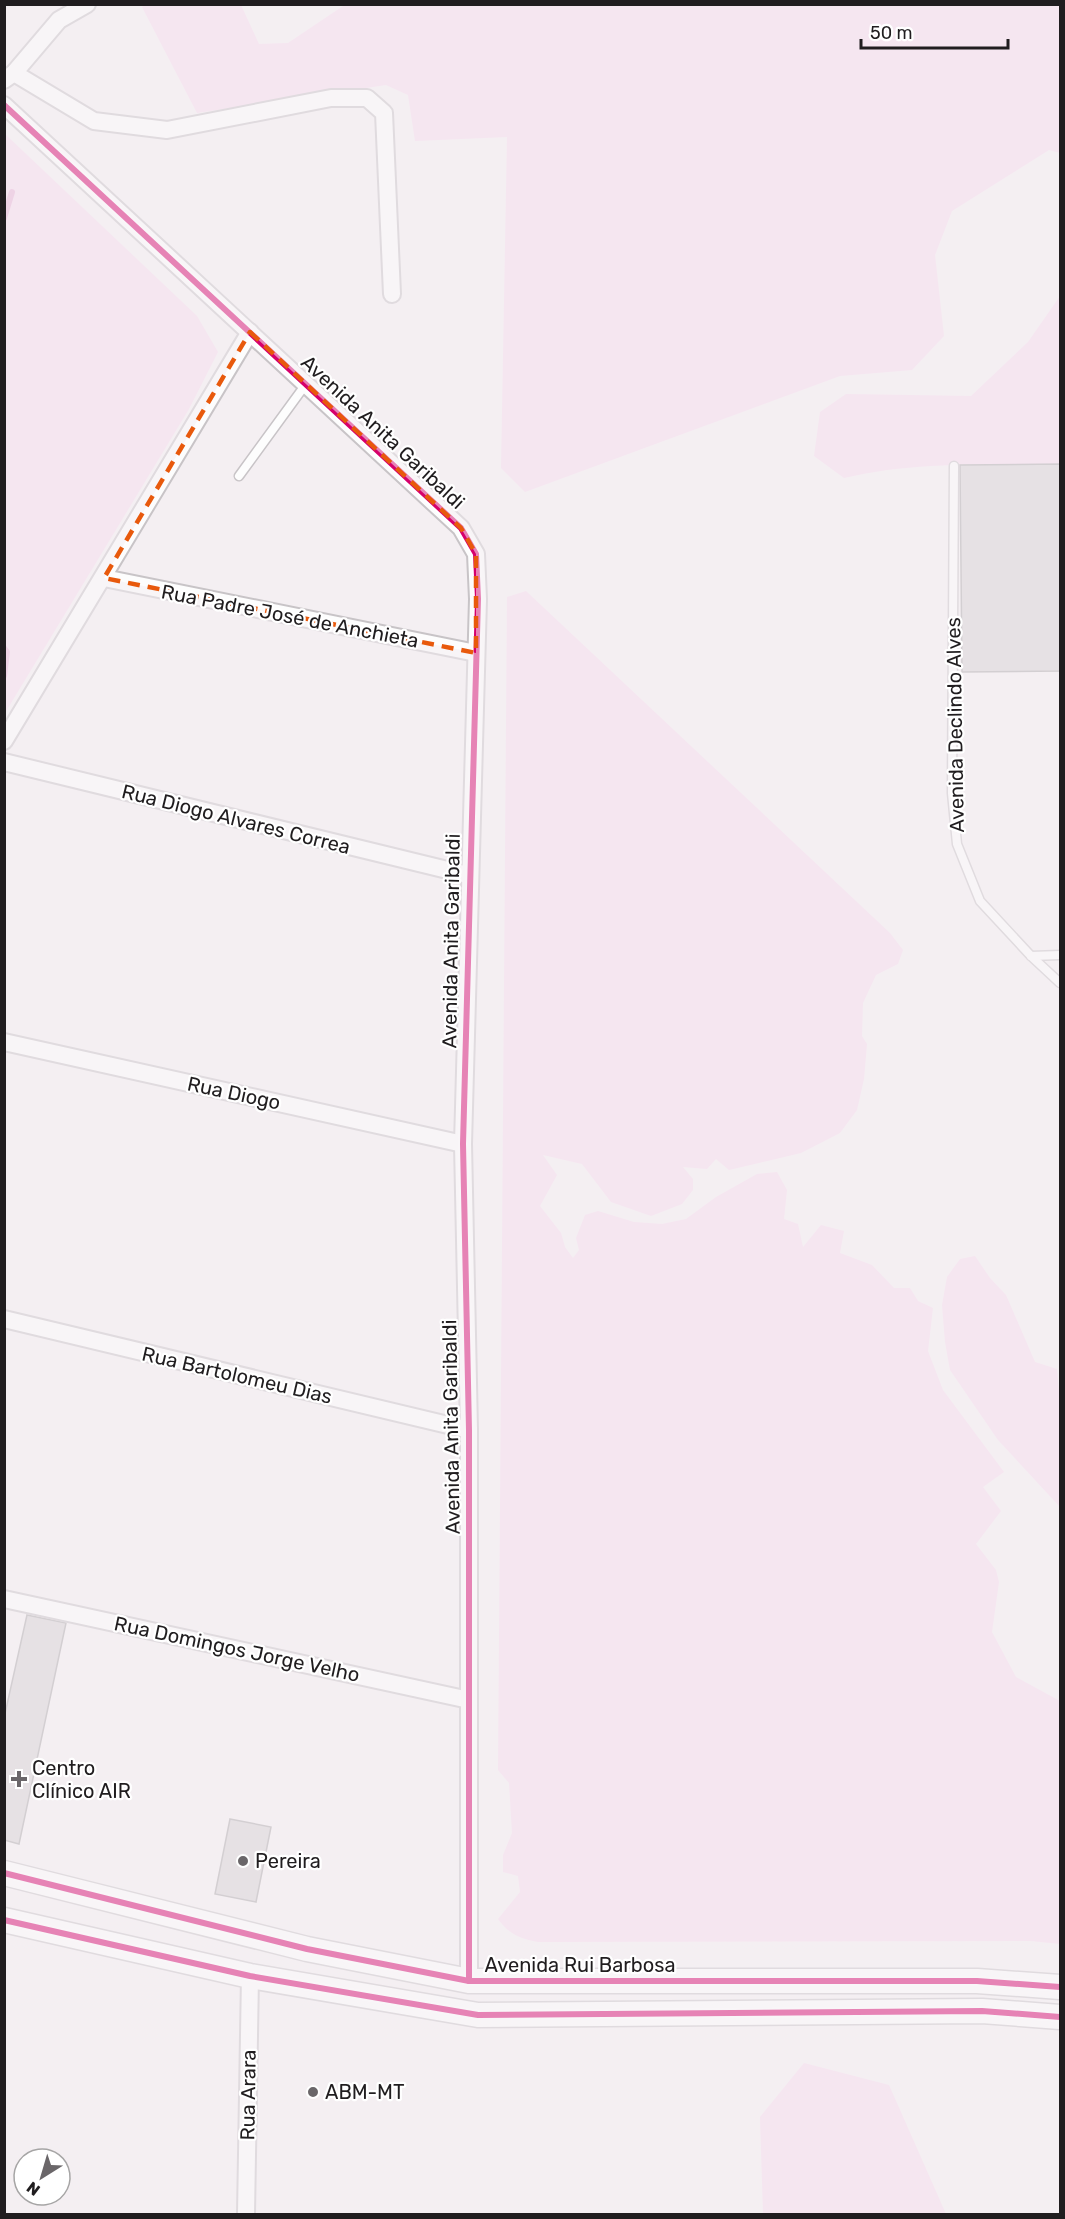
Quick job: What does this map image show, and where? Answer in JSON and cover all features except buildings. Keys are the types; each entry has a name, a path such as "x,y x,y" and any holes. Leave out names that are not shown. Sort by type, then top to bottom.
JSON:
{"main road":[{"name":"Avenida Rui Barbosa","path":"4,1873 307,1949 469,1982 977,1981 1060,1987"},
{"path":"4,1920 250,1976 478,2015 982,2012 1060,2017"},
{"path":"174,1959 303,1981 314,1976 319,1963 307,1949"},
{"path":"352,1995 345,1990 342,1982 344,1975 349,1971 412,1979 441,1977"}],"street":[{"path":"87,4 59,20 9,76 94,121 167,130 331,98 367,98 384,113 392,294"},
{"name":"Avenida Anita Garibaldi","path":"4,105 461,528 476,554 478,599 468,875 463,1144 469,1430 469,1982"},
{"path":"4,741 250,332"},
{"name":"Rua Padre José de Anchieta","path":"104,578 476,653"},
{"name":"Rua Diogo Alvares Correa","path":"4,762 468,875"},
{"name":"Rua Diogo","path":"4,1042 463,1144"},
{"name":"Rua Bartolomeu Dias","path":"4,1319 469,1430"},
{"name":"Rua Domingos Jorge Velho","path":"4,1599 469,1700"},
{"name":"Rua Arara","path":"246,2214 250,1976"}],"lane":[{"path":"239,476 306,384"},
{"name":"Avenida Declindo Alves","path":"954,466 952,793 957,844 980,901 1031,956 1060,983"},
{"path":"1031,956 1060,955"}],"highlighted area":[{"path":"250,332 461,528 476,554 476,653 104,578"}],"shaded area":[{"path":"146,4 241,5 259,44 288,43 346,4 1060,5 1060,153 1049,150 952,211 935,255 944,336 912,370 840,376 525,492 501,468 507,137 415,141 408,95 386,85 197,113 142,7"},
{"path":"5,134 197,316 218,352 189,409 5,713"},
{"path":"1060,296 1060,464 925,466 844,478 814,456 820,412 846,394 971,396 1028,342"},
{"path":"526,591 890,933 903,950 898,964 876,975 863,1003 862,1036 867,1044 864,1079 857,1110 840,1133 801,1153 729,1170 716,1159 707,1169 683,1167 693,1179 693,1190 682,1204 651,1216 611,1202 582,1164 543,1155 557,1175 540,1206 561,1233 565,1247 573,1258 579,1250 576,1238 585,1215 598,1211 634,1222 662,1224 686,1219 716,1197 757,1174 777,1172 787,1190 784,1219 798,1224 803,1247 821,1225 844,1231 840,1253 872,1265 894,1288 910,1288 918,1301 933,1308 928,1351 943,1390 1004,1472 983,1487 1001,1511 976,1544 996,1570 999,1582 992,1632 1016,1677 1060,1701 1060,1944 1031,1941 538,1942 515,1935 498,1919 520,1892 518,1876 503,1872 503,1855 512,1833 509,1783 498,1770 507,597"},
{"path":"975,1256 990,1278 1006,1295 1035,1362 1057,1369 1060,1403 1060,1507 998,1440 950,1370 942,1305 947,1277 960,1259"},
{"path":"804,2063 889,2085 946,2214 763,2214 760,2117"}],"waterway":[{"path":"4,218 12,192"},
{"path":"4,648 7,652 4,676"}],"cycle path":[{"path":"4,105 461,528 476,554 478,599 463,1144 469,1430 469,1981"},
{"path":"4,1873 307,1949 469,1981 977,1981 1060,1987"},
{"path":"4,1920 250,1976 478,2015 982,2011 1060,2017"}],"place":[{"name":"Centro Clínico AIR","path":"19,1779"},
{"name":"Pereira","path":"243,1861"},
{"name":"ABM-MT","path":"313,2092"}]}
